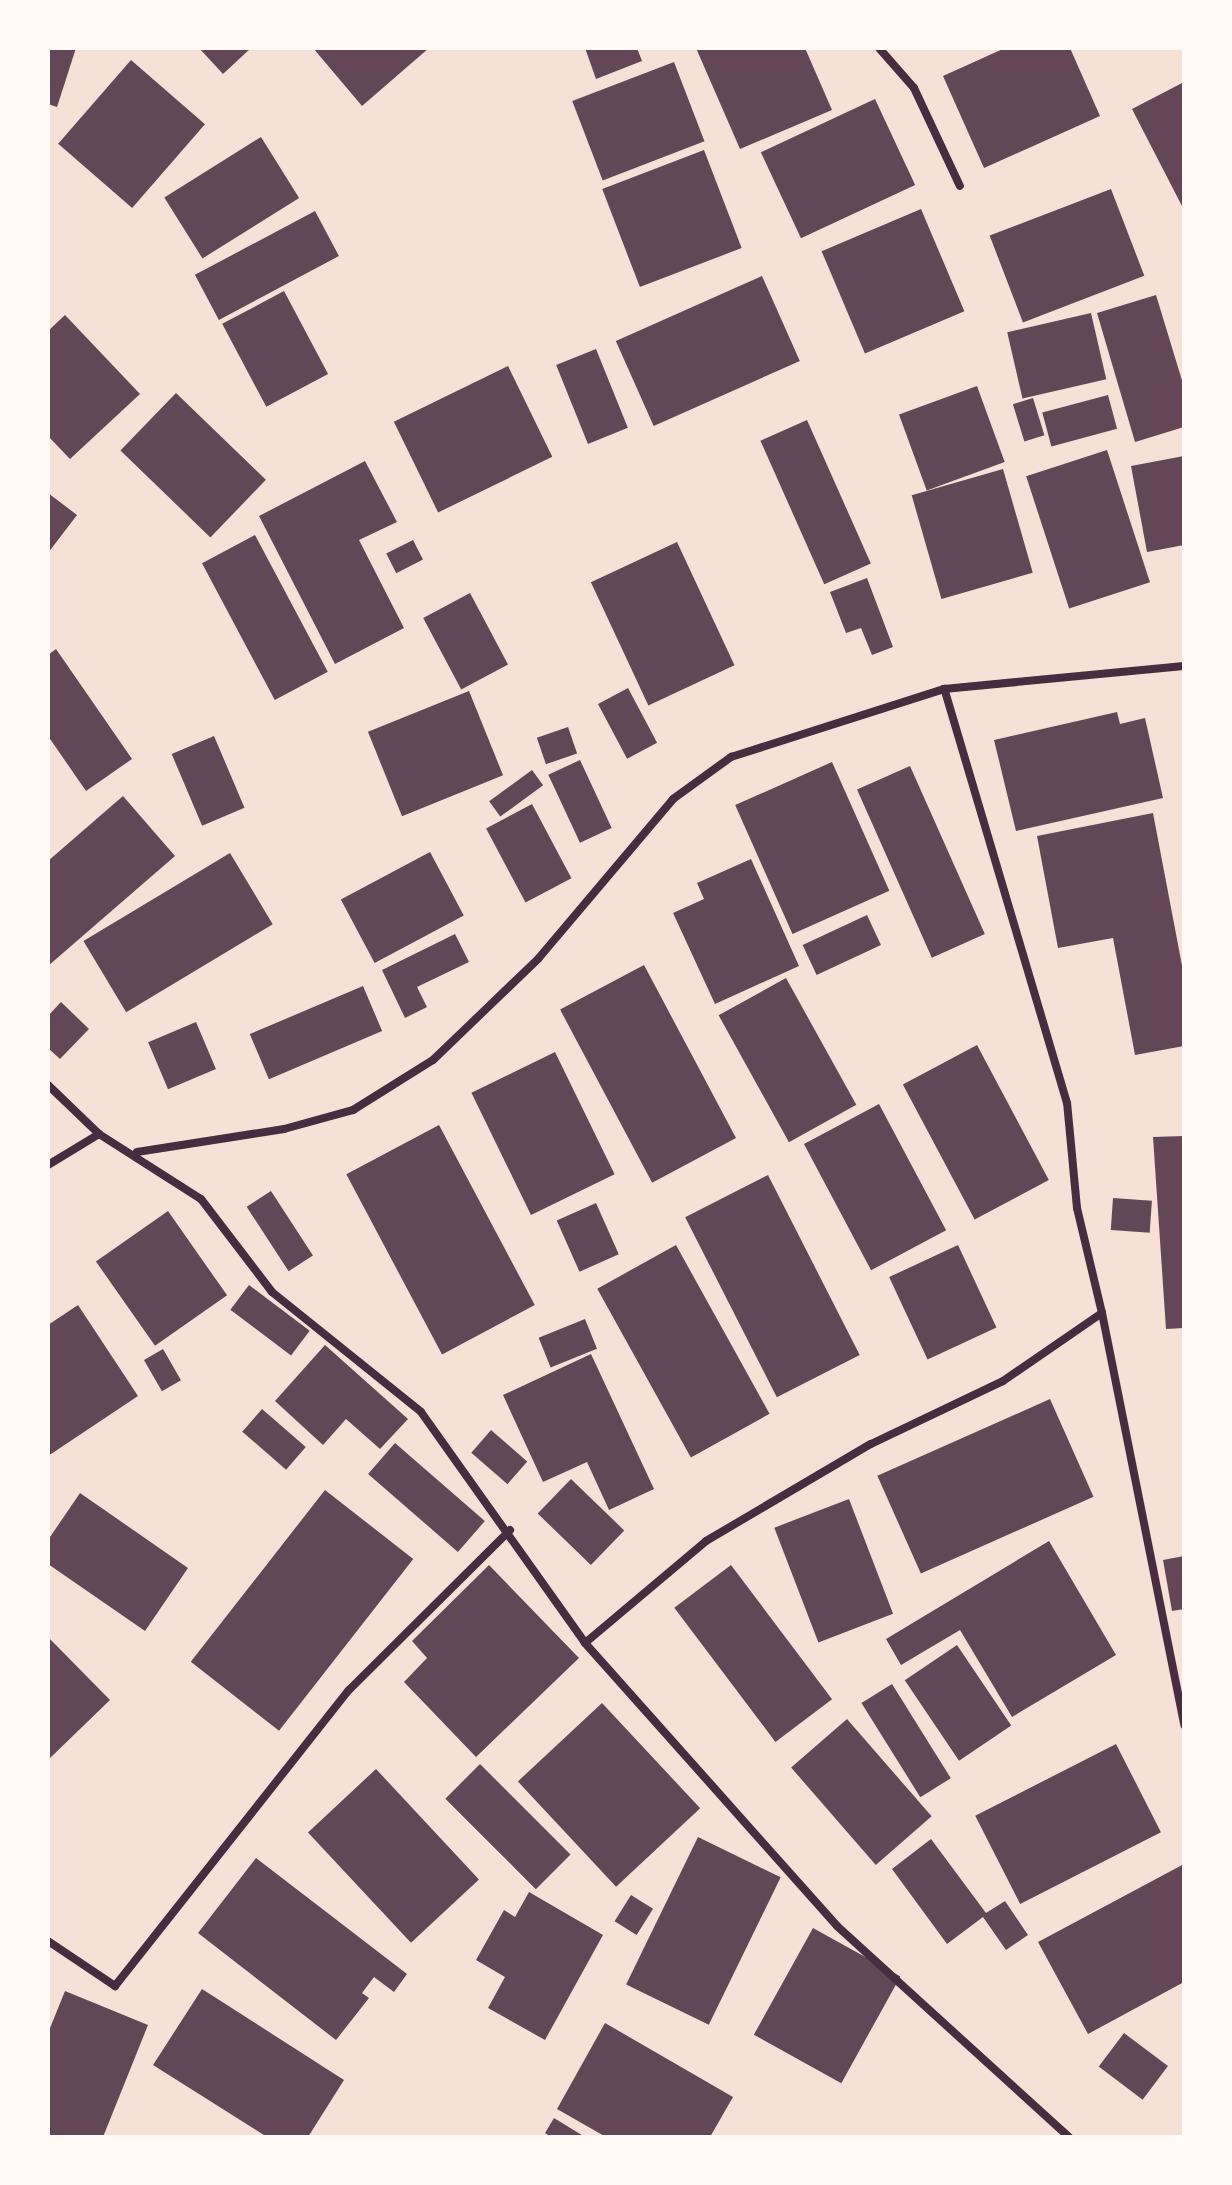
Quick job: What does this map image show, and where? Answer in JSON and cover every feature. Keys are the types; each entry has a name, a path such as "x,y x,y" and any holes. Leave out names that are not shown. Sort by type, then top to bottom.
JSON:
{"street":[{"path":"879,48 914,88 960,186"},
{"path":"137,1152 284,1129 353,1110 433,1060 538,959 673,799 719,766 944,689 1184,666"},
{"path":"944,689 1067,1103 1077,1208 1102,1313 1184,1725"},
{"path":"48,1085 99,1134 137,1152 201,1199 272,1292 421,1412 510,1530 585,1643 837,1926 1069,2137"},
{"path":"48,1165 99,1134"},
{"path":"585,1643 706,1541 871,1444 1003,1381 1102,1313"},
{"path":"48,1941 115,1986 349,1690 510,1530"}],"building":[{"path":"48,48 76,48 57,107 48,104"},
{"path":"199,48 251,48 223,74"},
{"path":"313,48 429,48 362,106"},
{"path":"585,48 637,48 642,61 596,79"},
{"path":"696,48 805,48 832,110 740,149"},
{"path":"1005,48 1070,48 1100,116 984,168 943,76"},
{"path":"131,60 205,124 132,208 58,144"},
{"path":"674,62 704,141 603,180 572,101"},
{"path":"1184,82 1184,210 1132,109"},
{"path":"875,99 915,185 801,238 761,152"},
{"path":"261,137 299,198 202,258 164,197"},
{"path":"704,150 742,248 640,287 602,189"},
{"path":"1111,189 1144,276 1023,322 990,236"},
{"path":"921,209 964,311 865,353 822,251"},
{"path":"315,211 339,256 219,320 195,275"},
{"path":"762,276 800,361 654,426 616,341"},
{"path":"284,291 328,374 266,407 222,324"},
{"path":"1156,295 1184,387 1184,427 1135,442 1097,313"},
{"path":"1091,313 1106,379 1023,399 1007,332"},
{"path":"65,315 140,394 70,459 48,436 48,331"},
{"path":"596,349 628,428 588,444 556,365"},
{"path":"508,366 552,457 438,512 394,422"},
{"path":"977,386 1005,462 927,491 899,414"},
{"path":"176,393 266,480 210,537 120,451"},
{"path":"1108,395 1117,429 1051,446 1042,413"},
{"path":"1033,398 1044,435 1024,441 1013,404"},
{"path":"807,420 871,563 824,584 760,441"},
{"path":"1107,450 1150,582 1069,608 1026,476"},
{"path":"1184,456 1184,545 1147,552 1131,466"},
{"path":"365,461 397,522 359,540 404,628 335,664 259,516"},
{"path":"1003,469 1033,573 941,599 912,495"},
{"path":"48,493 77,515 48,553"},
{"path":"255,535 328,672 275,700 202,563"},
{"path":"413,540 423,560 396,573 386,554"},
{"path":"677,542 734,665 648,705 591,582"},
{"path":"867,578 893,647 872,655 861,628 846,633 830,592"},
{"path":"470,593 508,665 461,689 423,618"},
{"path":"56,649 132,759 86,791 48,736 48,655"},
{"path":"628,688 657,743 627,759 598,704"},
{"path":"469,691 503,775 402,816 368,732"},
{"path":"1117,712 1120,724 1145,718 1163,798 1016,831 994,740"},
{"path":"568,727 577,753 546,764 537,738"},
{"path":"214,736 244,808 202,826 172,754"},
{"path":"580,760 612,828 580,843 548,775"},
{"path":"832,762 889,891 793,934 735,805"},
{"path":"910,766 985,934 932,958 857,790"},
{"path":"532,770 543,785 500,817 489,801"},
{"path":"123,796 175,856 48,966 48,861"},
{"path":"532,804 571,878 526,903 486,828"},
{"path":"1153,813 1184,976 1184,1046 1135,1055 1113,938 1058,948 1037,836"},
{"path":"430,852 464,916 375,963 341,899"},
{"path":"230,853 273,924 126,1012 83,941"},
{"path":"751,859 799,966 715,1004 673,913 704,899 697,883"},
{"path":"867,915 881,945 817,975 803,945"},
{"path":"455,934 469,962 417,987 427,1007 405,1018 382,970"},
{"path":"644,965 736,1138 652,1183 560,1010"},
{"path":"786,978 856,1105 789,1142 719,1015"},
{"path":"363,986 382,1031 269,1079 250,1034"},
{"path":"61,1002 89,1029 60,1059 48,1048 48,1016"},
{"path":"196,1022 216,1069 168,1089 148,1042"},
{"path":"977,1045 1049,1180 975,1220 903,1084"},
{"path":"555,1052 615,1174 531,1215 471,1093"},
{"path":"879,1104 946,1230 871,1270 804,1144"},
{"path":"439,1125 535,1305 442,1354 346,1174"},
{"path":"1184,1136 1184,1328 1166,1329 1153,1137"},
{"path":"768,1175 860,1355 777,1397 685,1217"},
{"path":"271,1191 313,1256 289,1271 247,1207"},
{"path":"1113,1198 1152,1201 1150,1233 1111,1230"},
{"path":"596,1203 619,1254 579,1272 557,1220"},
{"path":"168,1211 227,1295 155,1346 96,1261"},
{"path":"676,1245 770,1414 691,1457 597,1289"},
{"path":"958,1245 996,1327 928,1360 889,1277"},
{"path":"249,1285 310,1331 291,1355 230,1310"},
{"path":"78,1305 138,1396 48,1456 48,1325"},
{"path":"585,1319 597,1349 551,1367 539,1338"},
{"path":"325,1345 408,1419 380,1449 346,1419 323,1445 275,1401"},
{"path":"163,1349 181,1380 162,1391 144,1360"},
{"path":"591,1354 654,1489 609,1510 587,1462 543,1482 503,1395"},
{"path":"1050,1399 1094,1497 921,1574 877,1476"},
{"path":"262,1409 306,1447 286,1470 242,1432"},
{"path":"491,1430 527,1461 508,1484 471,1453"},
{"path":"395,1443 485,1521 458,1552 368,1474"},
{"path":"571,1479 624,1530 591,1565 538,1514"},
{"path":"325,1490 413,1559 279,1731 191,1662"},
{"path":"80,1493 188,1568 145,1631 48,1564 48,1540"},
{"path":"849,1499 893,1614 818,1642 774,1528"},
{"path":"1049,1541 1116,1655 1012,1717 960,1630 901,1665 886,1639"},
{"path":"1184,1556 1184,1609 1172,1611 1163,1560"},
{"path":"489,1565 579,1658 476,1757 404,1682 427,1658 412,1641"},
{"path":"731,1565 832,1699 775,1742 674,1608"},
{"path":"48,1637 110,1700 48,1760"},
{"path":"957,1645 1011,1725 959,1761 905,1680"},
{"path":"892,1684 951,1778 920,1797 861,1703"},
{"path":"602,1703 700,1808 616,1887 518,1781"},
{"path":"847,1719 932,1816 876,1865 791,1768"},
{"path":"1116,1744 1161,1832 1020,1904 975,1816"},
{"path":"480,1764 571,1855 536,1889 445,1799"},
{"path":"376,1769 479,1879 411,1943 308,1832"},
{"path":"698,1837 781,1877 709,2025 626,1984"},
{"path":"931,1839 986,1913 1005,1901 1028,1935 1006,1950 983,1917 947,1944 892,1869"},
{"path":"256,1858 407,1974 394,1992 374,1977 362,1993 369,1998 336,2040 198,1933"},
{"path":"1184,1864 1184,1982 1088,2034 1038,1942"},
{"path":"529,1892 603,1935 545,2040 488,2008 505,1977 476,1960 504,1910 515,1917"},
{"path":"631,1895 653,1909 637,1935 615,1921"},
{"path":"813,1928 900,1976 841,2083 754,2035"},
{"path":"202,1989 344,2080 308,2137 267,2137 153,2065"},
{"path":"65,1991 148,2025 103,2137 48,2137 48,2033"},
{"path":"605,2023 733,2097 710,2137 606,2137 557,2109"},
{"path":"1124,2033 1168,2066 1143,2100 1099,2067"},
{"path":"554,2118 585,2137 551,2137 545,2133"}]}
